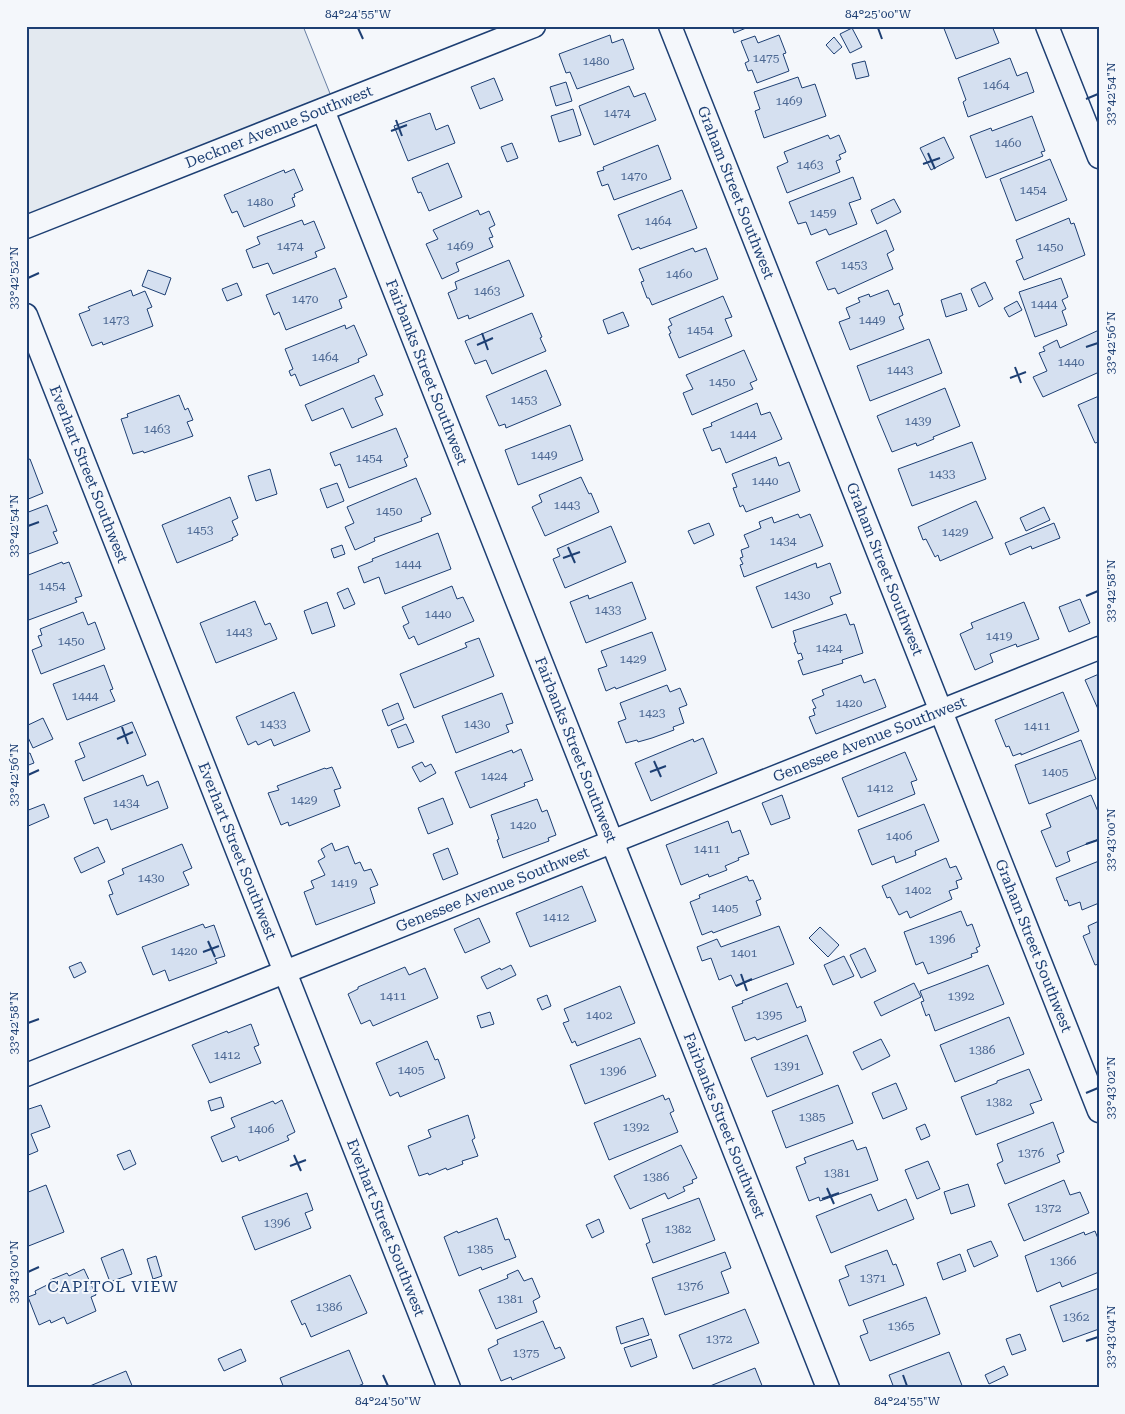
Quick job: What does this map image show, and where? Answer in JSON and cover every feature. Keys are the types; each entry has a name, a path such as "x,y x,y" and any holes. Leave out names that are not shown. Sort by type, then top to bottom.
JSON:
{"street":[{"name":"Deckner Avenue Southwest","path":"26,227 534,26"},
{"name":"Graham Street Southwest","path":"670,26 1099,1111"},
{"path":"1047,26 1099,157"},
{"name":"Fairbanks Street Southwest","path":"323,110 828,1388"},
{"name":"Everhart Street Southwest","path":"26,315 449,1388"},
{"name":"Genessee Avenue Southwest","path":"26,1075 1099,648"}],"shaded area":[{"path":"26,26 303,26 337,111 26,231"}],"building":[{"path":"732,26 751,26 734,33"},
{"path":"943,26 992,26 999,43 956,59"},
{"path":"852,28 862,47 850,53 840,34"},
{"path":"610,35 612,43 623,39 634,69 577,89 570,72 566,73 559,54"},
{"path":"779,35 786,53 783,54 789,71 757,83 752,70 748,71 745,63 749,61 741,41 755,36 758,43"},
{"path":"834,37 842,47 834,54 826,45"},
{"path":"1010,58 1017,76 1027,72 1034,92 968,117 963,102 966,100 958,78"},
{"path":"865,61 869,76 856,79 852,64"},
{"path":"798,77 802,88 815,84 826,116 764,138 755,111 760,109 754,92"},
{"path":"494,78 503,100 480,109 471,87"},
{"path":"566,82 572,101 556,106 550,87"},
{"path":"629,86 634,97 645,93 656,120 594,145 579,106"},
{"path":"573,109 581,135 559,142 551,116"},
{"path":"430,113 436,130 448,125 455,143 408,161 394,126"},
{"path":"1032,116 1045,151 1041,152 1043,156 986,178 970,136 991,128 992,131"},
{"path":"828,135 830,139 839,135 846,152 839,155 841,159 836,161 840,172 787,193 777,167 788,162 784,152"},
{"path":"944,137 954,158 931,170 920,148"},
{"path":"512,143 518,158 507,162 501,147"},
{"path":"658,145 671,179 614,200 608,184 602,186 597,172 604,170 603,167"},
{"path":"1050,159 1067,200 1016,221 1000,179"},
{"path":"448,163 462,197 429,211 421,192 418,193 412,178"},
{"path":"294,169 303,190 294,194 295,197 292,198 295,206 244,227 237,211 232,213 224,195 284,170 285,173"},
{"path":"853,177 861,199 849,203 857,224 829,235 826,229 811,235 806,222 798,224 789,202"},
{"path":"682,190 697,228 640,249 639,247 632,250 618,215"},
{"path":"894,199 901,212 877,224 871,210"},
{"path":"478,210 480,215 489,211 495,225 489,228 493,237 489,238 493,247 456,263 459,271 442,279 426,244 438,239 433,230"},
{"path":"1069,218 1071,224 1074,223 1085,255 1024,280 1016,261 1023,258 1016,240"},
{"path":"302,220 304,225 314,221 325,248 315,252 317,257 273,274 268,263 253,268 246,250 260,244 257,237"},
{"path":"886,230 894,250 887,254 893,269 838,294 835,288 828,290 816,262"},
{"path":"693,248 695,252 706,248 718,279 652,305 641,282 644,281 639,269"},
{"path":"509,260 524,296 469,319 468,315 458,319 448,293 457,289 455,282"},
{"path":"335,268 347,297 339,300 342,308 286,330 279,312 274,315 266,295"},
{"path":"148,270 171,278 165,295 142,286"},
{"path":"1061,278 1068,297 1062,300 1066,309 1062,311 1067,325 1035,337 1019,292"},
{"path":"985,282 993,299 979,307 971,289"},
{"path":"237,283 242,295 227,301 222,289"},
{"path":"131,290 133,296 145,291 152,307 147,309 153,326 103,345 102,342 92,346 79,314 90,310 88,307"},
{"path":"888,290 894,305 899,303 903,315 899,317 904,329 850,350 839,322 850,318 846,308 860,302 858,298 869,294 870,297"},
{"path":"961,293 967,310 946,317 941,300"},
{"path":"723,296 732,317 725,319 732,336 679,358 669,334 671,333 668,327 672,325 669,319"},
{"path":"1017,301 1022,310 1009,317 1004,308"},
{"path":"623,312 629,326 608,334 603,320"},
{"path":"532,313 546,351 492,374 486,360 475,364 465,341"},
{"path":"345,325 346,329 354,325 367,355 358,359 359,362 300,386 295,374 291,376 289,371 293,369 285,349"},
{"path":"1099,330 1099,371 1043,397 1033,377 1047,371 1039,353 1045,351 1043,347 1057,340 1060,348"},
{"path":"929,339 942,373 870,401 857,366"},
{"path":"744,350 757,380 750,383 753,389 692,415 683,393 693,389 686,375"},
{"path":"546,370 561,405 506,428 505,424 499,426 486,396"},
{"path":"374,375 383,395 375,398 383,415 352,428 343,408 312,421 305,405"},
{"path":"945,388 960,426 917,446 916,443 892,452 877,416"},
{"path":"179,395 185,410 188,408 193,420 187,422 193,436 144,453 143,451 133,454 121,419 128,417 127,414"},
{"path":"1099,396 1099,442 1095,443 1078,405"},
{"path":"757,403 761,415 770,412 782,439 726,463 720,448 712,451 703,429 712,426 711,423"},
{"path":"570,425 583,460 518,485 505,450"},
{"path":"396,428 408,457 404,459 407,466 349,488 340,464 335,466 330,453"},
{"path":"972,442 986,479 912,506 898,469"},
{"path":"776,457 779,466 789,462 800,491 746,512 743,505 740,507 733,488 737,487 732,474"},
{"path":"30,459 43,493 26,500 26,460"},
{"path":"270,469 277,494 256,501 248,476"},
{"path":"581,477 589,494 591,493 599,512 545,536 532,507 542,502 539,495"},
{"path":"416,478 431,514 421,518 422,521 374,538 375,541 355,550 345,527 354,523 347,507"},
{"path":"337,483 344,501 327,508 320,489"},
{"path":"230,497 238,518 232,521 238,535 232,538 233,540 177,563 162,525"},
{"path":"976,501 993,538 940,561 938,555 935,557 926,539 923,540 918,527"},
{"path":"47,505 57,531 53,532 58,543 26,555 26,513"},
{"path":"1044,507 1050,520 1026,531 1020,518"},
{"path":"798,514 800,518 810,514 823,546 744,577 740,565 743,564 740,558 743,557 741,550 749,547 744,535 761,528 759,522 772,517 774,523"},
{"path":"709,523 714,535 694,544 688,531"},
{"path":"1054,523 1060,538 1032,549 1031,546 1010,555 1005,543"},
{"path":"611,526 626,562 565,588 553,559 560,556 557,549"},
{"path":"438,533 451,569 385,594 379,577 364,583 358,567 373,561 372,559"},
{"path":"342,545 345,554 334,558 331,549"},
{"path":"62,562 63,564 69,562 82,596 75,598 77,602 26,621 26,576"},
{"path":"816,563 817,568 830,563 841,593 830,597 833,604 772,628 756,587"},
{"path":"632,582 646,619 586,643 570,602 588,595 589,599"},
{"path":"452,586 457,599 463,597 474,621 418,645 414,636 409,639 403,626 409,623 402,607"},
{"path":"348,588 355,604 344,609 337,593"},
{"path":"1080,599 1090,623 1069,632 1059,607"},
{"path":"255,601 265,625 270,623 277,639 216,663 200,623"},
{"path":"327,602 335,626 312,634 304,611"},
{"path":"1024,602 1039,639 1017,647 1016,644 990,654 993,662 975,670 960,634 973,628 971,623"},
{"path":"83,612 88,625 95,622 105,649 41,674 32,650 42,646 38,636 42,635 40,629"},
{"path":"846,614 850,625 854,624 863,653 842,660 843,663 803,675 798,661 803,659 801,653 798,654 794,643 796,642 793,631"},
{"path":"652,632 666,670 606,691 598,669 607,666 601,651"},
{"path":"479,638 494,676 414,708 400,674 467,647 465,643"},
{"path":"104,665 113,689 110,690 115,701 67,720 53,684"},
{"path":"1099,674 1099,709 1098,709 1085,680"},
{"path":"861,675 864,683 875,679 886,707 816,734 809,717 815,715 813,709 816,708 812,700 824,695 822,690"},
{"path":"667,685 670,692 680,688 687,705 679,708 684,723 673,727 674,730 652,738 626,743 618,722 626,719 620,703"},
{"path":"294,692 310,731 274,746 271,739 258,745 256,741 248,745 236,717"},
{"path":"1063,692 1079,731 1021,755 1021,753 1013,756 1009,746 1006,747 995,720"},
{"path":"502,693 513,723 506,725 509,732 456,753 442,716"},
{"path":"398,703 404,719 388,726 382,710"},
{"path":"43,718 53,739 33,748 26,733 26,726"},
{"path":"132,722 146,755 83,781 75,761 85,757 79,743"},
{"path":"406,724 414,742 398,748 391,730"},
{"path":"703,738 717,773 651,801 635,763 693,739 694,742"},
{"path":"1081,740 1096,779 1029,804 1015,765"},
{"path":"521,749 533,780 524,783 525,786 470,808 455,772 512,750 513,753"},
{"path":"905,752 917,780 911,782 915,794 858,817 842,778"},
{"path":"30,753 34,763 26,766 26,754"},
{"path":"422,762 425,767 431,764 436,773 420,782 412,767"},
{"path":"332,767 341,788 334,790 340,806 289,826 288,822 281,825 268,793 279,790 277,786"},
{"path":"143,775 147,786 158,781 168,808 111,830 107,819 94,824 84,798"},
{"path":"782,795 790,818 771,825 762,803"},
{"path":"1091,795 1099,814 1099,839 1067,852 1070,861 1056,867 1041,831 1051,827 1046,814"},
{"path":"443,798 453,824 428,834 418,808"},
{"path":"537,799 542,812 547,810 556,835 548,838 549,841 503,858 491,815"},
{"path":"44,804 49,817 26,827 26,811"},
{"path":"924,804 939,841 915,851 916,855 896,863 894,856 872,865 858,830"},
{"path":"728,821 732,833 740,830 749,854 725,866 727,870 709,877 708,874 681,885 666,845"},
{"path":"332,843 335,851 348,846 355,864 360,862 364,871 371,869 378,885 370,888 375,903 316,925 304,892 314,888 311,881 325,875 318,861 325,857 321,849"},
{"path":"182,844 192,868 183,872 189,885 117,915 109,895 113,894 108,881 124,874 122,869"},
{"path":"98,847 105,862 81,873 74,858"},
{"path":"448,848 458,874 443,880 433,854"},
{"path":"946,858 950,868 956,866 962,879 956,881 958,888 949,891 952,899 910,918 907,911 899,915 890,897 887,898 882,886"},
{"path":"1099,861 1099,903 1082,910 1080,902 1069,906 1067,900 1065,901 1056,878"},
{"path":"747,876 749,881 753,880 761,899 756,901 761,915 713,933 712,931 702,935 690,902 700,898 699,895"},
{"path":"582,886 596,921 530,947 516,913"},
{"path":"961,911 967,926 972,924 980,946 976,948 978,952 971,954 972,957 928,974 923,962 916,965 904,932"},
{"path":"479,918 490,942 465,953 454,929"},
{"path":"1099,921 1099,964 1095,965 1083,936 1090,933 1088,926"},
{"path":"203,924 205,928 214,925 225,956 215,959 217,963 169,981 165,970 153,975 142,947"},
{"path":"779,926 794,964 736,986 731,975 719,980 711,958 702,961 697,947 717,939 721,947"},
{"path":"820,927 839,945 828,957 809,938"},
{"path":"865,948 876,971 861,978 850,955"},
{"path":"844,956 854,976 833,985 824,965"},
{"path":"81,962 86,972 74,978 69,967"},
{"path":"511,965 516,975 487,989 481,977"},
{"path":"988,965 1004,1004 935,1031 929,1014 926,1016 921,1002 924,1001 920,991"},
{"path":"405,967 409,975 425,968 438,998 373,1026 370,1020 361,1024 348,994 358,989 358,987"},
{"path":"787,983 797,1008 801,1006 806,1021 757,1040 755,1037 745,1041 732,1007"},
{"path":"914,983 921,997 881,1016 874,1002"},
{"path":"620,986 635,1023 577,1046 575,1041 572,1043 563,1023 569,1021 564,1009"},
{"path":"547,995 551,1006 542,1010 537,999"},
{"path":"490,1012 494,1024 481,1028 477,1016"},
{"path":"1009,1017 1024,1054 955,1082 940,1045"},
{"path":"251,1024 259,1045 254,1047 261,1063 210,1083 192,1045"},
{"path":"807,1035 823,1074 767,1097 751,1058"},
{"path":"640,1038 656,1076 585,1104 570,1065"},
{"path":"881,1039 890,1056 862,1070 853,1052"},
{"path":"427,1041 435,1060 438,1059 445,1078 400,1097 398,1092 390,1096 376,1063"},
{"path":"1029,1069 1042,1100 1030,1104 1034,1113 976,1135 961,1097"},
{"path":"896,1083 907,1109 883,1119 872,1093"},
{"path":"838,1085 853,1123 786,1148 772,1111"},
{"path":"663,1095 665,1100 669,1098 674,1111 670,1113 678,1132 609,1160 594,1123"},
{"path":"221,1097 224,1107 211,1111 208,1101"},
{"path":"282,1100 295,1132 287,1136 289,1140 239,1161 237,1156 222,1162 211,1137 235,1127 231,1118 273,1101 275,1104"},
{"path":"41,1105 50,1127 31,1134 38,1151 26,1156 26,1110"},
{"path":"468,1115 475,1138 472,1140 478,1156 462,1161 463,1164 447,1170 446,1168 429,1175 428,1173 419,1176 408,1146 431,1137 428,1130"},
{"path":"1053,1122 1064,1152 1057,1155 1060,1162 1005,1184 997,1164 1003,1161 997,1144"},
{"path":"925,1124 930,1136 921,1140 916,1128"},
{"path":"853,1140 857,1150 866,1147 878,1180 820,1201 819,1197 809,1201 796,1167 806,1163 804,1158"},
{"path":"681,1145 697,1178 692,1180 693,1183 683,1187 685,1191 668,1199 665,1193 630,1209 614,1176"},
{"path":"130,1150 136,1164 124,1170 117,1155"},
{"path":"928,1161 940,1189 917,1199 905,1170"},
{"path":"1064,1180 1070,1195 1080,1192 1089,1213 1024,1241 1008,1204"},
{"path":"968,1184 975,1206 951,1214 944,1192"},
{"path":"46,1185 64,1232 26,1247 26,1193"},
{"path":"307,1193 313,1210 305,1213 311,1228 255,1250 242,1217"},
{"path":"871,1194 878,1211 906,1199 914,1219 831,1253 816,1216"},
{"path":"699,1198 715,1240 653,1263 646,1244 650,1242 642,1219"},
{"path":"497,1218 505,1240 509,1239 516,1257 482,1270 481,1267 459,1276 444,1237"},
{"path":"599,1219 604,1232 592,1238 586,1225"},
{"path":"1095,1231 1099,1241 1099,1272 1062,1287 1060,1282 1037,1292 1025,1256 1084,1232 1085,1235"},
{"path":"991,1241 998,1256 974,1267 967,1250"},
{"path":"123,1249 132,1274 110,1282 101,1258"},
{"path":"887,1250 893,1265 896,1264 904,1285 849,1306 839,1280 849,1276 845,1266"},
{"path":"725,1252 731,1268 721,1272 729,1293 665,1315 652,1278"},
{"path":"960,1254 966,1271 943,1280 937,1263"},
{"path":"156,1256 162,1276 153,1279 147,1259"},
{"path":"84,1269 96,1295 91,1297 96,1311 67,1324 64,1317 51,1323 50,1320 39,1325 28,1297 36,1294 35,1291 51,1283 50,1280 67,1273 69,1276"},
{"path":"518,1270 524,1281 532,1278 540,1297 533,1301 537,1312 496,1329 479,1290 508,1278 507,1275"},
{"path":"350,1275 367,1313 311,1337 305,1323 302,1325 291,1301"},
{"path":"1099,1288 1099,1329 1063,1342 1050,1306"},
{"path":"926,1297 940,1334 870,1361 860,1336 868,1333 863,1320"},
{"path":"745,1309 759,1343 693,1369 679,1335"},
{"path":"643,1318 649,1335 621,1344 616,1327"},
{"path":"543,1321 555,1349 560,1347 565,1358 512,1380 511,1377 501,1381 488,1349 498,1344 497,1340"},
{"path":"1020,1334 1026,1350 1012,1355 1006,1339"},
{"path":"651,1339 657,1357 631,1367 624,1348"},
{"path":"241,1349 246,1361 224,1371 218,1359"},
{"path":"349,1350 363,1384 353,1388 284,1388 280,1378"},
{"path":"949,1352 963,1388 894,1388 889,1375"},
{"path":"1004,1366 1008,1375 989,1384 985,1375"},
{"path":"755,1368 763,1388 710,1388 710,1386"},
{"path":"126,1371 133,1388 85,1388"}],"district":[{"name":"CAPITOL VIEW","path":"113,1286"}]}
